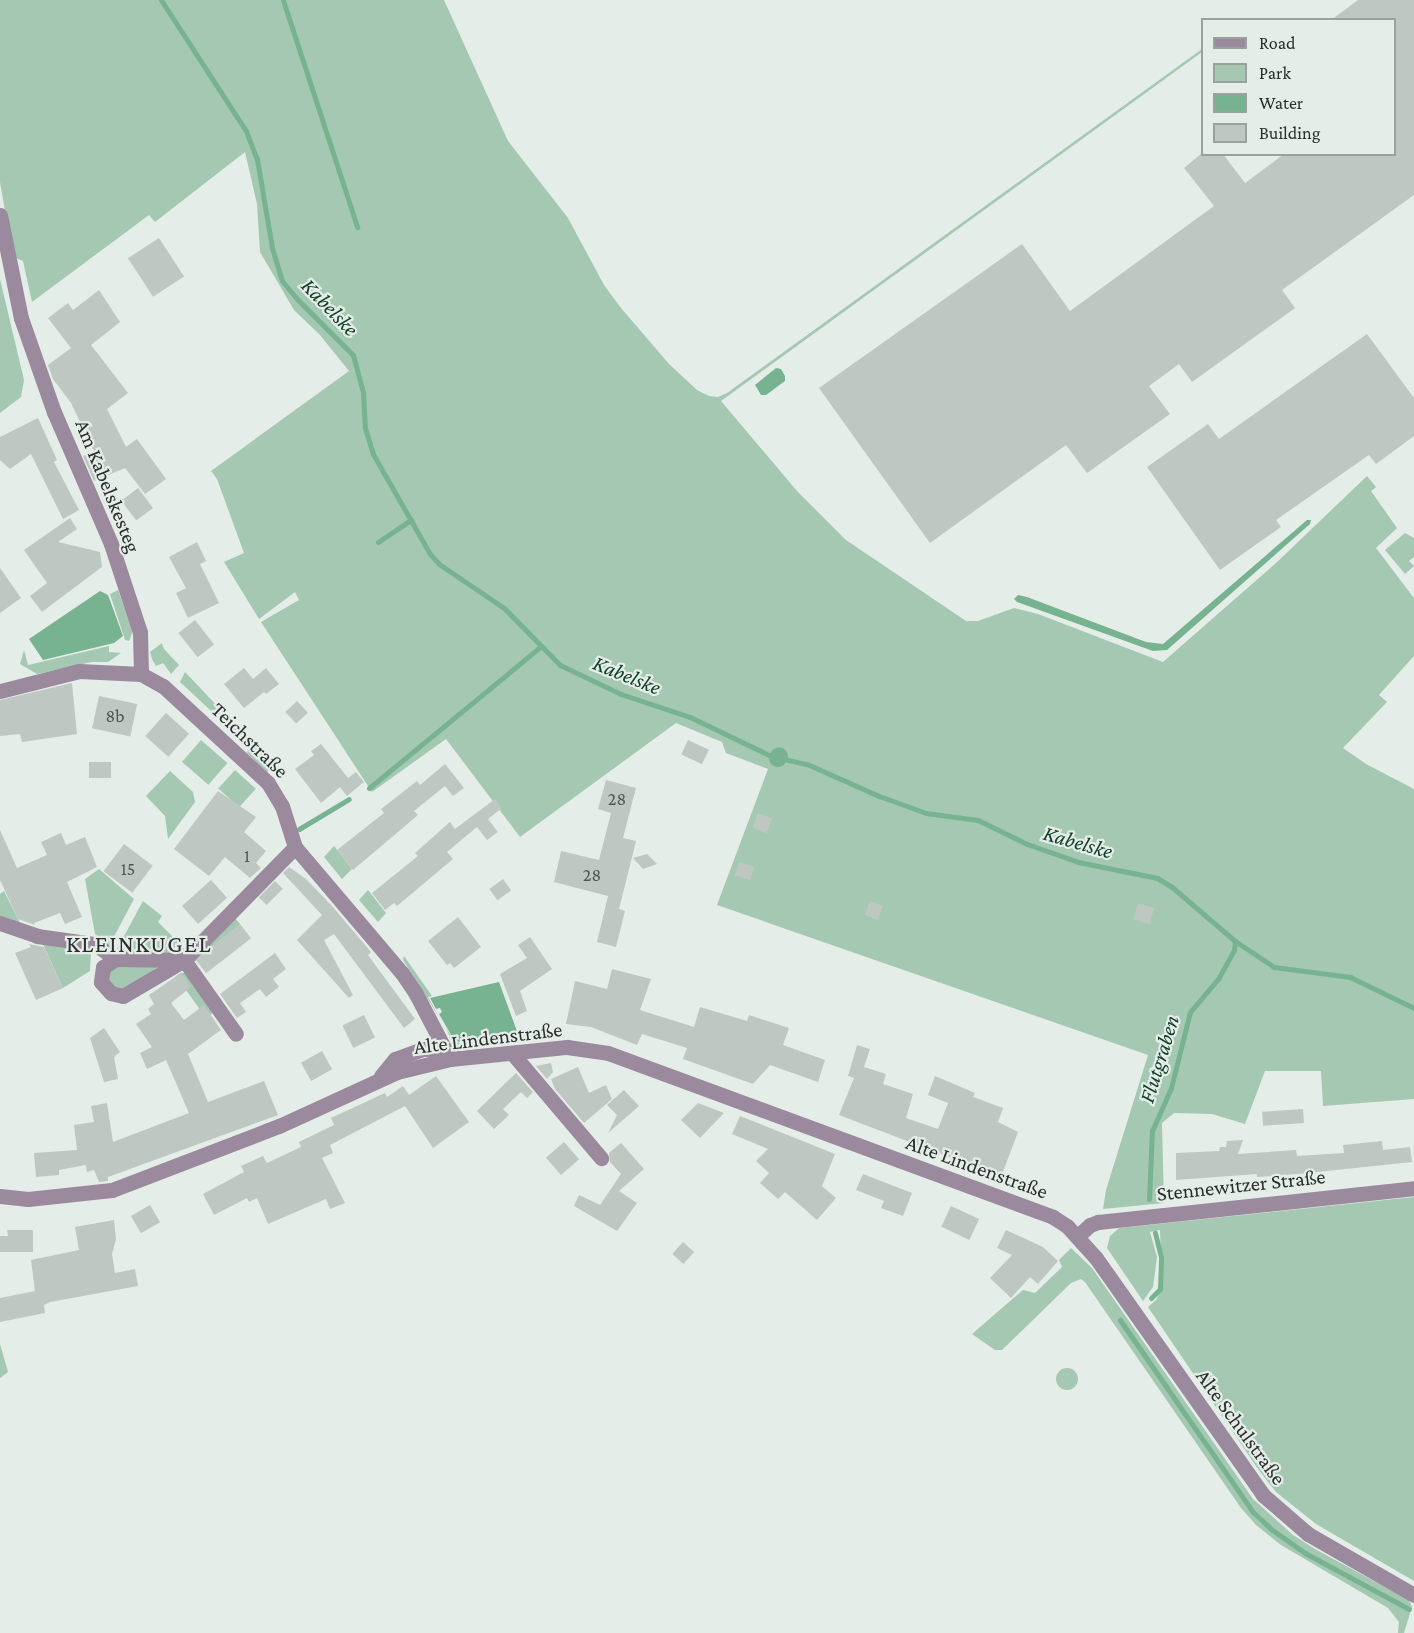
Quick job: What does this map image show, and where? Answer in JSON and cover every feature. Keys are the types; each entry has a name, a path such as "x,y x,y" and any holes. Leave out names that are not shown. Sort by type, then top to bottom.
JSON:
{"street":[{"name":"Am Kabelskesteg","path":"0,215 21,318 54,412 111,544 140,632 141,674"},
{"name":"Teichstraße","path":"0,691 80,671 141,674 163,686 268,783 282,806 295,847 397,966 416,994 450,1059"},
{"path":"184,960 116,959 103,967 101,982 111,993 123,996 184,960 295,847"},
{"path":"0,923 37,936 95,944 116,959"},
{"path":"184,960 236,1034"},
{"name":"Alte Lindenstraße","path":"0,1196 28,1199 112,1190 279,1126 376,1080 398,1072 450,1059 567,1047 608,1053 1053,1217 1078,1236"},
{"path":"512,1053 601,1158"},
{"name":"Stennewitzer Straße","path":"1078,1236 1090,1225 1098,1222 1414,1188"},
{"name":"Alte Schulstraße","path":"1078,1236 1129,1304 1263,1496 1308,1534 1414,1595"}],"green space":[{"path":"0,0 444,0 508,141 568,218 604,285 669,364 697,390 709,396 718,397 727,393 1201,50 1201,53 721,401 797,491 846,540 966,621 978,621 1014,608 1038,614 1163,662 1276,563 1367,476 1376,487 1371,491 1397,528 1376,548 1414,598 1414,656 1379,695 1387,702 1343,748 1366,764 1414,789 1414,1099 1323,1106 1321,1071 1265,1071 1245,1124 1212,1114 1174,1113 1162,1123 1164,1203 1103,1209 1106,1190 1148,1055 717,905 768,769 726,753 722,742 676,723 520,837 446,739 372,792 261,622 299,600 295,592 259,619 224,562 244,553 217,479 211,471 349,371 320,335 294,310 260,252 257,204 245,152 155,222 149,215 32,302 23,261 13,257 0,182"},
{"path":"0,279 24,380 21,397 0,413"},
{"path":"1405,533 1414,538 1414,557 1409,561 1414,566 1405,574 1385,550"},
{"path":"118,590 133,631 129,641 125,640 110,594"},
{"path":"162,643 164,649 179,665 171,674 163,663 156,666 152,659 150,652"},
{"path":"109,646 109,652 121,653 108,662 92,662 37,674 20,664 24,650 28,665"},
{"path":"185,672 242,732 240,734 236,734 180,682"},
{"path":"201,740 227,763 208,785 182,762"},
{"path":"251,742 273,765 267,772 247,753"},
{"path":"235,770 256,789 239,807 218,789"},
{"path":"170,771 193,792 195,802 168,839 165,816 146,796"},
{"path":"334,846 352,869 342,879 324,857"},
{"path":"99,869 134,899 109,946 95,934 85,879"},
{"path":"368,890 386,913 378,922 359,900"},
{"path":"4,891 22,927 0,917 0,894"},
{"path":"143,901 162,916 158,922 185,949 184,953 120,954 116,951"},
{"path":"235,918 240,924 193,963 196,958"},
{"path":"42,942 80,943 91,953 90,971 63,988"},
{"path":"404,956 432,996 428,997 439,1017 403,960"},
{"path":"112,966 159,966 126,991 110,987 107,971"},
{"path":"185,973 214,1012 206,1018 176,976"},
{"path":"446,1028 454,1040 460,1043 519,1035 520,1040 484,1045 483,1041 478,1042 478,1046 463,1048 454,1045"},
{"path":"1414,1197 1414,1581 1316,1524 1276,1492 1258,1469 1148,1307 1156,1300 1162,1288 1160,1230 1150,1232 1157,1257 1153,1287 1143,1301 1107,1248 1110,1236 1119,1228"},
{"path":"1071,1248 1092,1268 1253,1499 1293,1535 1409,1600 1412,1607 1404,1633 1398,1633 1399,1622 1388,1608 1281,1545 1256,1525 1241,1508 1081,1279 1071,1283 1002,1350 995,1350 972,1334 1023,1290 1035,1293 1062,1267 1059,1260"},
{"path":"0,1344 8,1372 0,1378"},
{"path":"1063,1368 1071,1368 1078,1375 1078,1383 1071,1390 1063,1390 1056,1383 1056,1375"}],"water":[{"path":"776,368 781,369 785,381 766,395 761,395 755,385"},
{"path":"1307,520 1311,520 1310,524 1167,650 1153,651 1014,599 1018,595 1027,597 1146,642 1163,644"},
{"path":"100,591 108,595 123,636 114,643 43,660 29,639"},
{"path":"499,982 518,1034 460,1042 454,1040 439,1014 442,1012 440,1008 436,1009 430,998"}],"building":[{"path":"1358,0 1414,0 1414,195 1282,290 1295,308 1192,382 1179,364 1149,386 1170,414 1087,473 1066,445 930,543 819,388 1022,244 1070,311 1214,206 1184,168 1201,154 1201,156 1225,156 1245,183 1281,156 1396,156 1396,18 1334,18"},
{"path":"159,238 184,277 153,297 128,258"},
{"path":"99,290 120,322 91,345 128,393 107,409 126,447 137,439 166,479 145,494 125,468 94,481 83,456 94,451 71,403 53,379 48,365 71,348 48,318 68,303 73,310"},
{"path":"1367,334 1414,398 1414,436 1376,464 1369,455 1276,520 1281,527 1220,570 1147,467 1208,424 1219,439"},
{"path":"38,418 57,460 54,462 79,510 63,519 31,454 10,469 0,460 0,437"},
{"path":"138,488 153,508 136,521 121,501"},
{"path":"70,518 77,529 58,542 100,552 102,567 42,612 30,596 47,583 24,550"},
{"path":"197,542 206,561 200,564 219,603 188,618 176,593 186,588 169,557"},
{"path":"0,568 21,598 0,613"},
{"path":"195,620 214,644 198,657 178,633"},
{"path":"244,668 253,679 266,668 279,684 266,694 264,692 244,708 224,684"},
{"path":"72,683 77,734 22,742 20,734 0,736 0,700"},
{"path":"99,696 137,704 130,736 92,728"},
{"path":"297,701 308,713 296,724 285,712"},
{"path":"166,713 189,734 168,757 145,736"},
{"path":"688,740 709,750 702,764 681,755"},
{"path":"321,744 348,778 356,772 364,782 347,796 340,787 321,803 295,769 314,755 311,751"},
{"path":"89,762 111,762 111,778 89,778"},
{"path":"445,764 464,788 453,796 445,786 414,811 418,815 353,870 337,850 384,813 381,809 417,781 420,785"},
{"path":"606,780 636,788 623,838 636,841 619,909 625,911 616,947 597,942 608,896 554,882 561,851 599,860 611,813 598,809"},
{"path":"218,791 256,817 244,832 266,851 256,863 261,868 250,878 225,857 209,876 174,849"},
{"path":"495,799 502,808 488,819 498,832 487,840 477,827 447,852 453,859 397,906 394,903 385,910 372,893 418,856 415,853 450,822 455,829"},
{"path":"758,813 772,818 767,833 753,828"},
{"path":"0,830 17,868 47,855 41,842 61,833 66,845 85,837 97,867 67,882 82,917 65,924 60,913 34,923 35,925 18,919 0,880"},
{"path":"124,844 153,866 132,893 104,871"},
{"path":"647,854 657,864 643,869 633,858"},
{"path":"739,862 754,867 750,880 735,875"},
{"path":"289,867 306,879 371,952 368,955 415,1019 404,1028 334,934 324,940 353,995 349,998 297,940 322,915 283,873"},
{"path":"503,879 511,890 497,900 489,889"},
{"path":"211,880 227,898 198,924 182,906"},
{"path":"275,881 283,889 267,905 259,897"},
{"path":"870,901 883,906 878,920 865,915"},
{"path":"1138,903 1154,908 1149,924 1133,919"},
{"path":"458,917 481,947 454,968 450,963 447,965 428,941"},
{"path":"240,924 251,938 206,973 195,959"},
{"path":"530,937 552,969 520,991 527,1011 516,1016 500,974 527,958 518,945"},
{"path":"29,944 44,947 63,988 36,1000 15,953 31,947"},
{"path":"275,953 286,969 273,979 279,987 266,997 260,989 240,1003 246,1012 237,1018 220,994"},
{"path":"612,969 651,979 640,1010 694,1027 700,1007 747,1021 749,1015 789,1028 783,1045 825,1060 818,1082 770,1065 753,1084 683,1059 687,1048 642,1034 637,1045 591,1027 566,1024 575,981 607,989"},
{"path":"181,973 191,987 171,1003 184,1020 204,1005 221,1030 188,1054 208,1102 264,1081 278,1115 108,1177 108,1181 99,1182 94,1170 87,1172 86,1165 59,1170 59,1175 36,1177 34,1153 77,1150 74,1125 94,1122 91,1106 107,1103 113,1142 189,1113 166,1060 147,1069 140,1053 152,1047 136,1024 151,1014 148,1009 154,1004 149,995"},
{"path":"364,1015 375,1037 353,1048 342,1026"},
{"path":"104,1028 120,1052 114,1057 118,1079 104,1082 90,1038"},
{"path":"857,1045 870,1049 864,1067 886,1074 883,1084 913,1094 906,1118 938,1129 948,1103 928,1095 935,1076 975,1093 973,1097 1003,1108 998,1122 1018,1132 1001,1177 839,1115 854,1078 848,1076"},
{"path":"322,1051 332,1069 311,1081 301,1063"},
{"path":"551,1063 553,1072 547,1079 536,1066"},
{"path":"578,1067 589,1093 606,1085 612,1099 584,1123 555,1089 551,1079"},
{"path":"516,1073 533,1092 527,1098 521,1092 503,1109 509,1115 494,1129 477,1111"},
{"path":"436,1076 469,1122 433,1148 405,1106 330,1145 333,1153 322,1158 345,1203 330,1209 326,1199 268,1224 257,1198 249,1202 247,1198 214,1215 203,1194 244,1172 241,1166 263,1156 267,1163 301,1147 299,1142 334,1125 331,1118 385,1093 387,1097 403,1086 409,1095"},
{"path":"624,1090 639,1106 608,1133 617,1115 607,1105"},
{"path":"698,1103 724,1113 700,1138 681,1120"},
{"path":"1303,1109 1304,1123 1263,1126 1262,1112"},
{"path":"740,1116 835,1154 822,1186 836,1198 817,1220 785,1192 778,1199 760,1183 769,1173 756,1161 768,1149 732,1134"},
{"path":"1243,1140 1238,1154 1296,1150 1297,1156 1344,1153 1343,1145 1382,1141 1383,1150 1410,1147 1412,1162 1298,1174 1257,1177 1257,1174 1176,1180 1176,1153 1219,1151 1220,1147 1226,1147 1227,1141"},
{"path":"564,1142 579,1159 561,1175 546,1158"},
{"path":"621,1143 644,1169 619,1191 637,1203 617,1231 574,1206 579,1195 600,1205 621,1174 610,1162 609,1153"},
{"path":"863,1174 912,1193 903,1216 881,1208 884,1201 856,1190"},
{"path":"150,1205 160,1222 141,1233 131,1216"},
{"path":"951,1206 979,1219 969,1240 941,1227"},
{"path":"114,1220 116,1239 112,1254 115,1273 135,1269 138,1286 50,1302 44,1305 45,1313 0,1322 0,1298 35,1291 31,1260 79,1250 75,1227"},
{"path":"7,1230 33,1230 33,1252 0,1252 0,1236 8,1236"},
{"path":"1006,1230 1043,1247 1058,1261 1038,1284 1030,1277 1011,1298 990,1278 1012,1255 997,1248"},
{"path":"683,1242 694,1252 683,1264 672,1254"}],"waterway":[{"name":"Kabelske","path":"161,0 246,131 257,159 272,248 282,281 353,355 363,392 365,428 373,454 430,554 439,564 504,608 560,665 621,694 690,717 771,756 807,764 879,796 926,813 978,820 1027,844 1078,862 1157,878 1172,887 1235,941 1274,967 1350,977 1414,1008"},
{"path":"283,0 357,227"},
{"path":"378,542 411,520"},
{"path":"369,788 541,646"},
{"path":"299,829 349,799"},
{"name":"Flutgraben","path":"1149,1199 1152,1131 1171,1088 1190,1012 1218,979 1234,950 1235,941"},
{"name":"Flutgraben","path":"1151,1298 1160,1289 1161,1257 1155,1233"},
{"path":"1120,1320 1253,1512 1271,1529 1305,1553 1409,1609"}],"district":[{"name":"KLEINKUGEL","path":"139,944"}]}
